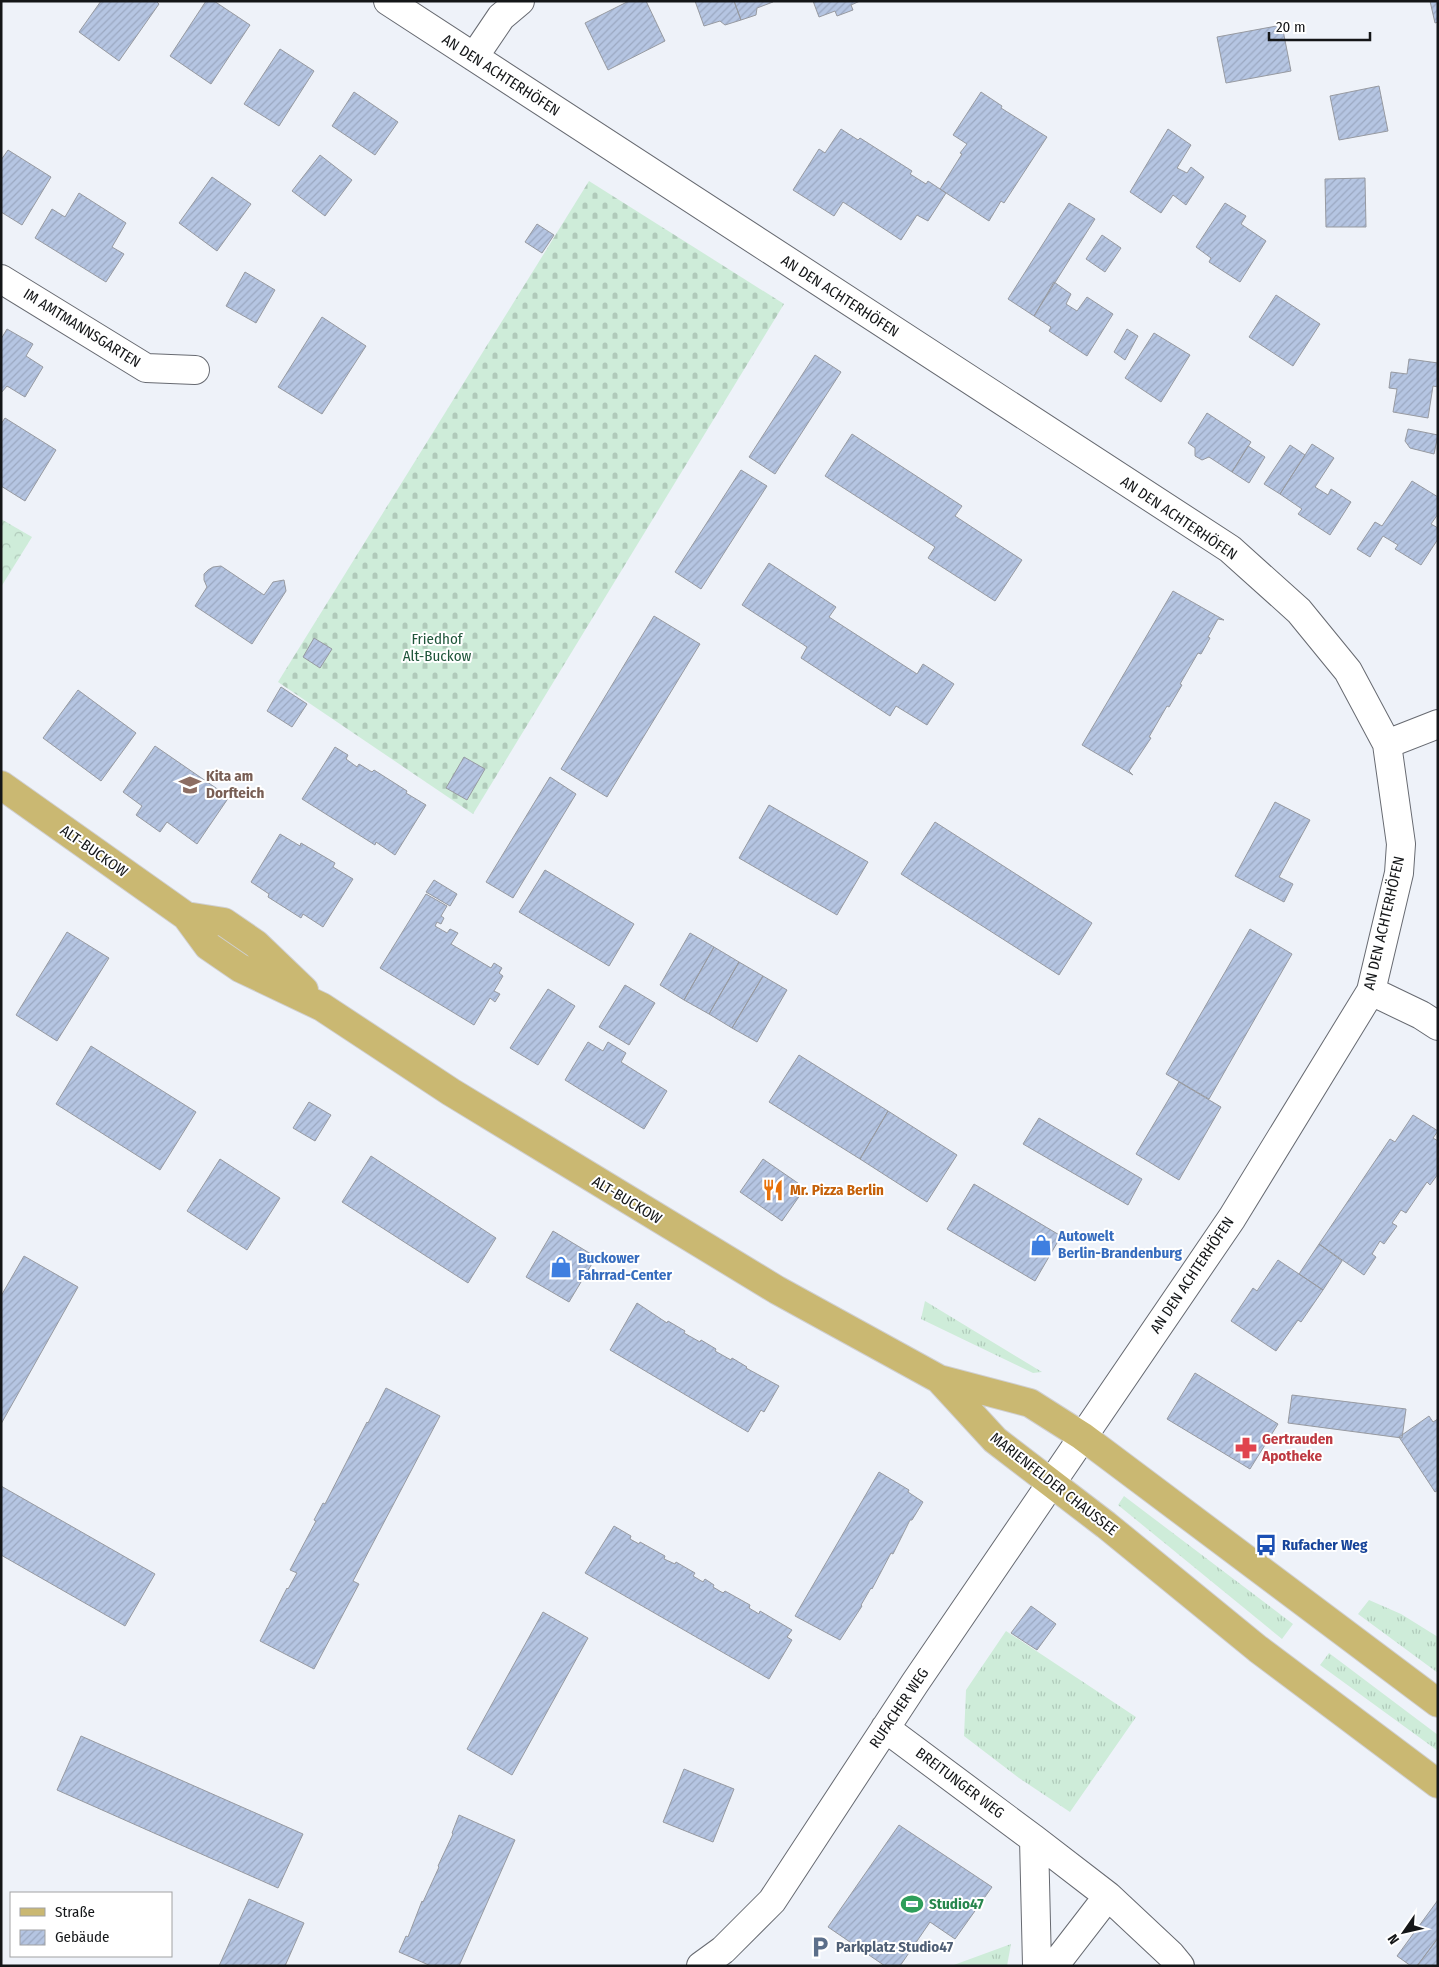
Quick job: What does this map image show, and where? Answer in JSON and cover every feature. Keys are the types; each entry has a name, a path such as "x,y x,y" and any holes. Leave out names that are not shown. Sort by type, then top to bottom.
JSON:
{"main road":[{"name":"ALT-BUCKOW","path":"1,785 186,916 208,946 240,968 322,1008 451,1092 662,1222 777,1290 939,1379"},
{"path":"939,1379 1030,1404 1082,1436 1438,1703"},
{"name":"MARIENFELDER CHAUSSEE","path":"939,1379 995,1440 1051,1482 1264,1652 1438,1784"}],"street":[{"name":"AN DEN ACHTERHÖFEN","path":"388,1 1230,549 1299,612 1320,636 1348,671 1387,744 1401,844 1399,873 1371,991 1232,1218 1082,1436"},
{"path":"474,57 501,17 520,1"},
{"name":"IM AMTMANNSGARTEN","path":"1,279 146,368 194,370"},
{"path":"1387,744 1438,724"},
{"path":"1371,991 1421,1015 1438,1026"},
{"name":"RUFACHER WEG","path":"701,1966 723,1950 772,1901 885,1728 1082,1436"},
{"name":"BREITUNGER WEG","path":"885,1728 1108,1896 1171,1955 1180,1966"},
{"path":"1034,1839 1037,1966"},
{"path":"1054,1966 1108,1896"}],"green space":[{"name":"Friedhof Alt-Buckow","path":"589,181 784,304 473,814 278,682"},
{"path":"1,519 32,537 1,587"},
{"path":"925,1301 1042,1372 1033,1373 921,1319"},
{"path":"1124,1496 1293,1624 1282,1639 1118,1505"},
{"path":"1369,1600 1401,1614 1438,1637 1438,1673 1358,1614"},
{"path":"1006,1631 1136,1717 1070,1812 1019,1778 964,1736 966,1690"},
{"path":"1329,1653 1438,1735 1438,1751 1320,1665"},
{"path":"1011,1944 1007,1966 951,1966"}],"building":[{"path":"101,1 156,1 159,4 119,61 79,32"},
{"path":"206,1 214,1 250,25 211,84 170,56"},
{"path":"629,1 646,1 665,41 608,70 585,23"},
{"path":"695,1 734,1 741,20 725,25 720,21 704,26"},
{"path":"734,1 773,2 757,8 756,15 741,20"},
{"path":"813,1 860,1 851,5 853,10 837,16 835,11 819,17"},
{"path":"1430,1 1438,1 1438,22 1435,23"},
{"path":"1282,25 1291,71 1226,83 1217,37"},
{"path":"280,49 314,71 279,126 244,104"},
{"path":"1379,86 1388,131 1339,140 1330,96"},
{"path":"354,92 398,122 375,155 332,126"},
{"path":"981,92 1002,106 1001,108 1047,137 1004,203 1001,201 989,221 940,189 967,144 953,135"},
{"path":"841,129 858,140 860,138 912,171 910,174 926,184 928,181 946,193 928,221 917,215 901,240 843,202 834,216 793,190 819,149 825,153"},
{"path":"1168,129 1191,145 1177,168 1187,173 1191,167 1204,177 1186,205 1173,195 1161,213 1130,192"},
{"path":"8,150 51,177 22,225 1,212 1,160"},
{"path":"320,155 352,180 325,216 292,191"},
{"path":"212,177 251,204 217,251 179,223"},
{"path":"1365,178 1366,227 1326,227 1325,179"},
{"path":"79,193 126,223 112,247 124,254 106,282 35,238 52,209 65,217"},
{"path":"1069,203 1095,219 1034,316 1008,299"},
{"path":"1225,203 1246,216 1241,224 1266,241 1240,282 1209,262 1211,258 1196,247"},
{"path":"537,224 554,235 542,253 525,242"},
{"path":"1102,235 1121,248 1105,272 1086,259"},
{"path":"245,272 275,290 256,323 226,306"},
{"path":"1054,282 1071,294 1066,304 1077,311 1087,297 1113,314 1087,356 1049,331 1051,327 1034,316"},
{"path":"1276,295 1320,324 1293,366 1249,337"},
{"path":"322,317 366,346 322,414 278,387"},
{"path":"7,329 33,344 26,356 43,367 25,397 7,386 1,393 1,339"},
{"path":"1127,329 1138,336 1125,360 1114,352"},
{"path":"1154,333 1190,355 1161,402 1125,378"},
{"path":"815,355 841,372 775,474 749,457"},
{"path":"1409,359 1438,363 1438,387 1433,386 1428,418 1393,412 1397,389 1389,388 1391,372 1407,374"},
{"path":"1207,413 1251,442 1232,472 1209,457 1202,460 1195,456 1195,448 1188,443"},
{"path":"5,418 56,450 25,501 1,486 1,424"},
{"path":"1408,429 1438,435 1434,454 1410,448 1405,441"},
{"path":"852,434 962,506 955,516 1022,560 995,601 928,558 935,547 825,476"},
{"path":"1312,444 1334,458 1315,487 1328,495 1331,489 1351,502 1330,535 1298,514 1302,509 1280,494"},
{"path":"1290,445 1305,455 1280,494 1264,484"},
{"path":"1248,446 1265,457 1249,483 1232,472"},
{"path":"741,470 767,486 701,589 675,572"},
{"path":"1412,481 1438,497 1438,514 1431,524 1438,528 1438,539 1421,565 1395,549 1398,545 1383,536 1370,557 1357,549 1375,522 1382,526"},
{"path":"769,563 836,607 829,617 917,674 923,664 954,684 927,725 896,706 890,716 801,658 807,647 742,605"},
{"path":"221,566 264,595 273,582 284,580 286,591 252,644 195,606 207,587 204,574 213,567"},
{"path":"1173,591 1224,620 1218,619 1201,654 1198,653 1180,684 1182,685 1169,707 1167,706 1149,737 1151,738 1129,771 1133,775 1082,745"},
{"path":"654,616 700,644 607,797 561,769"},
{"path":"314,638 332,649 320,668 303,657"},
{"path":"281,687 307,704 292,727 267,711"},
{"path":"78,690 136,733 101,781 43,738"},
{"path":"155,746 229,797 197,844 167,822 160,832 136,815 142,806 123,792"},
{"path":"335,747 348,755 346,759 357,767 359,764 372,772 374,770 426,805 395,855 376,842 375,845 302,799"},
{"path":"464,757 485,769 467,800 446,788"},
{"path":"550,777 576,794 513,898 486,882"},
{"path":"1275,802 1310,820 1279,877 1293,884 1284,902 1235,876"},
{"path":"769,805 868,862 837,915 739,858"},
{"path":"935,822 1092,923 1059,975 901,874"},
{"path":"280,834 300,846 301,843 335,863 333,867 353,879 323,927 303,914 301,918 268,897 269,894 251,882"},
{"path":"545,870 634,924 609,966 519,912"},
{"path":"434,880 457,894 450,906 426,892"},
{"path":"426,894 447,906 441,916 444,918 441,924 437,922 435,926 447,933 450,929 458,933 451,944 491,968 494,963 502,968 499,973 503,976 494,991 500,994 495,1002 490,998 474,1025 380,968"},
{"path":"1250,929 1292,954 1209,1099 1166,1074"},
{"path":"67,932 109,958 57,1041 16,1015"},
{"path":"690,933 714,947 684,1000 660,985"},
{"path":"714,947 739,962 709,1014 684,1000"},
{"path":"739,962 763,976 732,1028 709,1014"},
{"path":"763,976 787,990 757,1042 732,1028"},
{"path":"625,985 655,1003 629,1045 599,1027"},
{"path":"548,989 575,1006 538,1065 510,1048"},
{"path":"588,1042 603,1051 608,1042 626,1053 621,1062 667,1091 644,1129 565,1080"},
{"path":"91,1046 196,1112 160,1170 56,1104"},
{"path":"799,1055 888,1111 860,1159 769,1102"},
{"path":"1179,1082 1221,1107 1179,1180 1136,1154"},
{"path":"309,1102 331,1115 315,1141 293,1128"},
{"path":"888,1111 957,1155 927,1202 860,1159"},
{"path":"1413,1115 1438,1131 1433,1138 1438,1141 1438,1174 1430,1185 1427,1182 1406,1213 1401,1210 1392,1223 1397,1226 1384,1244 1380,1241 1372,1254 1376,1257 1364,1275 1319,1244 1390,1139 1395,1142"},
{"path":"1039,1118 1142,1179 1128,1205 1023,1144"},
{"path":"371,1156 496,1238 468,1283 342,1202"},
{"path":"220,1159 280,1198 247,1250 187,1211"},
{"name":"Mr. Pizza Berlin","path":"763,1159 805,1188 782,1221 740,1192"},
{"path":"974,1184 1061,1236 1035,1281 947,1229"},
{"name":"Buckower Fahrrad-Center","path":"553,1231 596,1257 569,1302 526,1277"},
{"path":"1319,1244 1342,1261 1323,1290 1299,1274"},
{"path":"24,1256 78,1287 1,1424 1,1296"},
{"path":"1278,1260 1323,1290 1301,1322 1298,1320 1276,1351 1231,1321 1253,1288 1257,1291"},
{"path":"637,1303 667,1323 668,1321 685,1331 684,1333 700,1342 701,1340 716,1349 715,1351 731,1360 732,1358 779,1386 764,1412 761,1410 748,1432 610,1350"},
{"path":"1195,1373 1278,1424 1250,1469 1167,1419"},
{"path":"386,1388 440,1416 353,1581 359,1584 314,1669 260,1641 287,1588 297,1573 290,1570 316,1521 314,1520 323,1503 325,1504"},
{"path":"1292,1395 1406,1409 1402,1438 1288,1423"},
{"path":"1429,1416 1433,1422 1438,1419 1438,1490 1435,1492 1399,1437"},
{"path":"879,1472 909,1490 908,1492 923,1502 912,1520 910,1520 893,1554 891,1553 872,1589 840,1640 795,1616"},
{"path":"1,1486 155,1574 125,1626 1,1555"},
{"path":"614,1526 631,1536 630,1539 639,1544 640,1542 665,1556 664,1559 675,1564 676,1562 695,1573 693,1576 703,1582 705,1579 723,1593 725,1591 750,1605 749,1608 759,1614 760,1611 792,1630 787,1637 792,1640 769,1679 585,1573"},
{"path":"1031,1606 1056,1624 1037,1650 1011,1633"},
{"path":"543,1612 588,1638 512,1775 467,1749"},
{"path":"81,1736 303,1834 278,1888 57,1790"},
{"path":"684,1769 734,1789 713,1842 663,1822"},
{"path":"459,1815 515,1840 459,1966 431,1966 399,1952 406,1936 408,1937 422,1901 439,1867"},
{"name":"Studio47","path":"899,1825 992,1887 955,1939 930,1922 900,1966 885,1966 828,1927"},
{"path":"249,1899 304,1923 285,1966 219,1966"},
{"path":"1438,1900 1438,1938 1417,1966 1411,1966 1397,1956"},
{"path":"1438,1938 1438,1966 1417,1966"}],"place":[{"name":"Kita am Dorfteich","path":"190,785"},
{"name":"Mr. Pizza Berlin","path":"773,1190"},
{"name":"Autowelt Berlin-Brandenburg","path":"1041,1245"},
{"name":"Buckower Fahrrad-Center","path":"561,1267"},
{"name":"Gertrauden Apotheke","path":"1246,1448"},
{"name":"Rufacher Weg","path":"1266,1545"},
{"name":"Studio47","path":"912,1904"},
{"name":"Parkplatz Studio47","path":"820,1947"}]}
